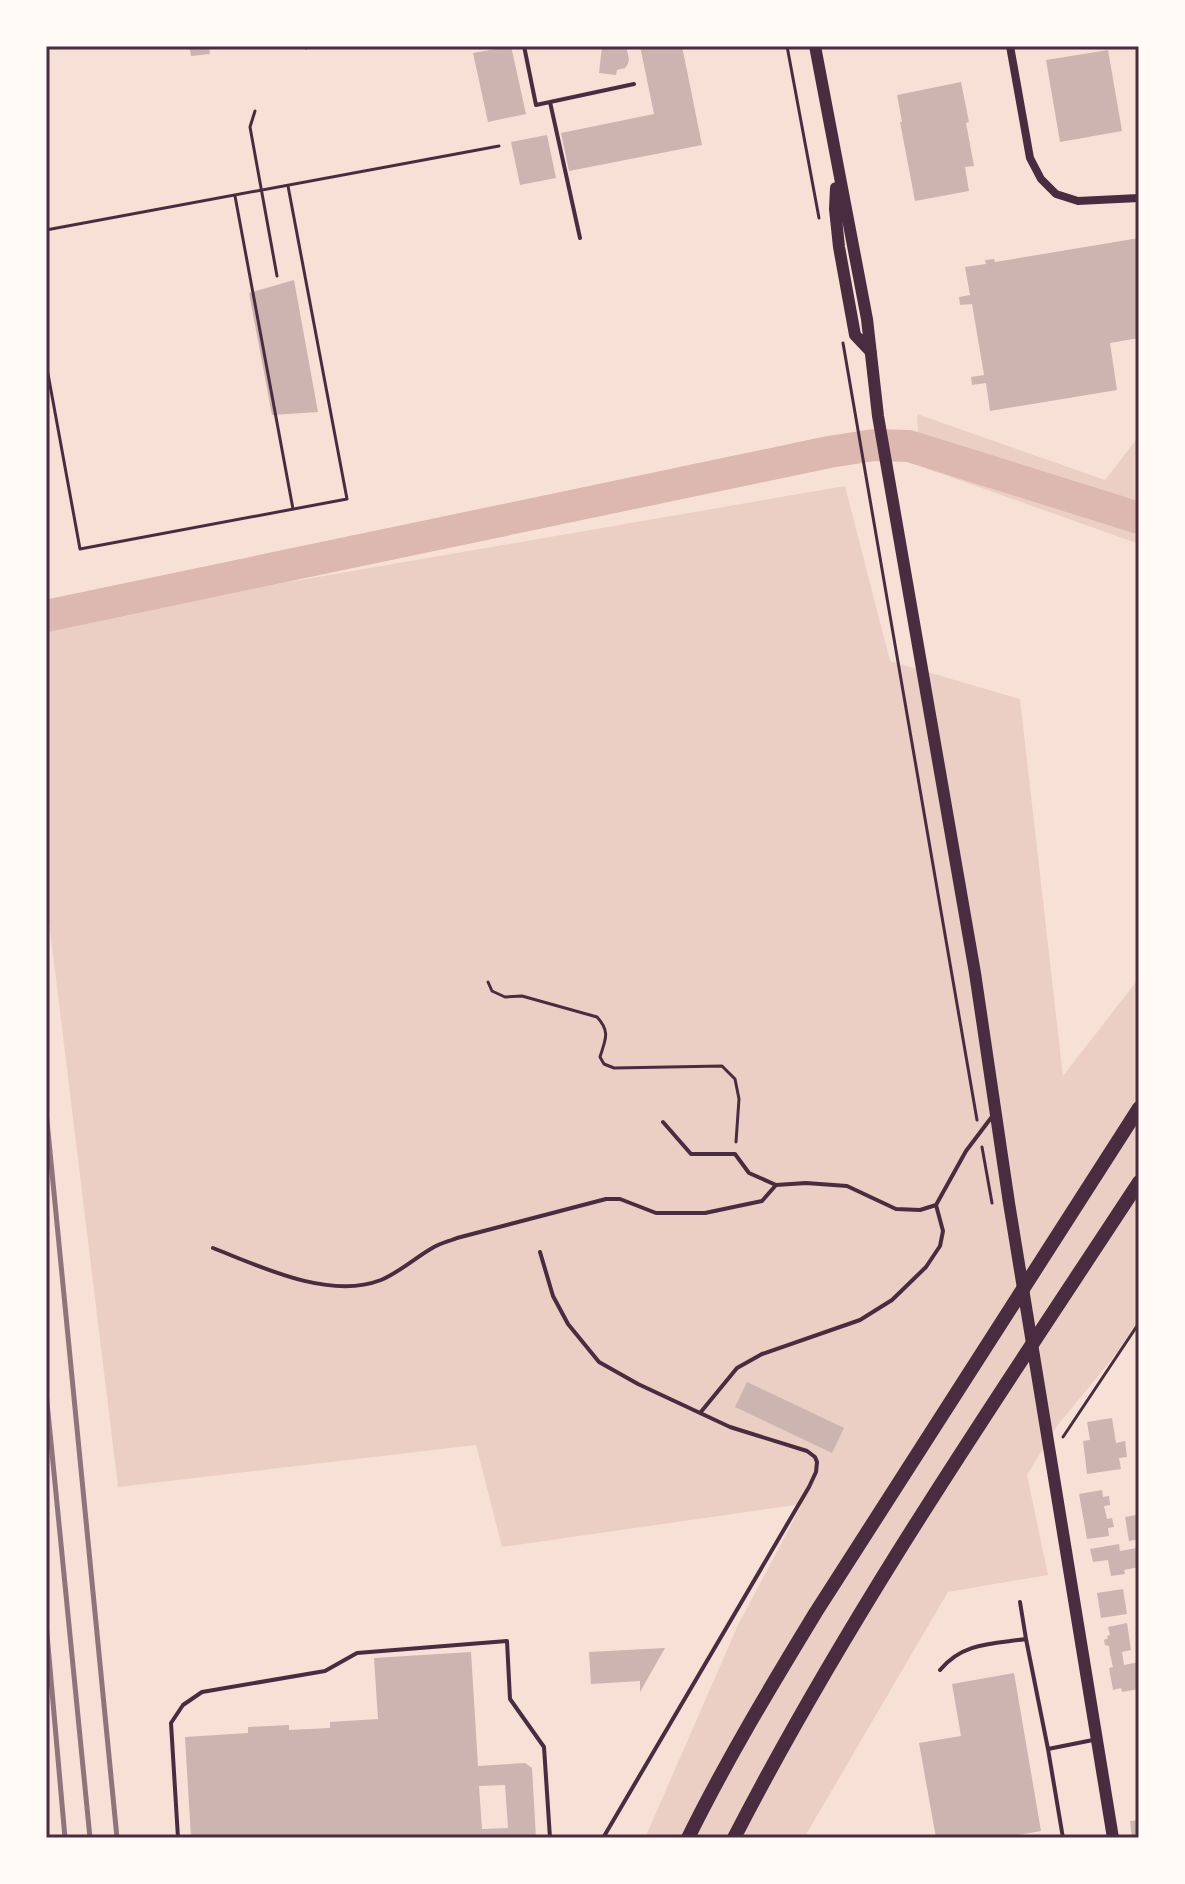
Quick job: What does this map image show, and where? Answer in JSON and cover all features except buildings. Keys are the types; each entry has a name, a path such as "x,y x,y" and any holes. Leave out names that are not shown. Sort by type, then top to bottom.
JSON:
{"highway":[{"path":"688,1838 816,1612 1139,1108"},
{"path":"734,1838 817,1686 895,1555 1139,1182"}],"main road":[{"path":"815,46 867,319 878,416 972,958 1111,1834"}],"street":[{"path":"1010,46 1030,158 1041,179 1056,194 1078,201 1139,198"}],"lane":[{"path":"524,46 536,105 634,84"},
{"path":"550,102 580,238"},
{"path":"663,1122 691,1154 735,1154 749,1173 776,1185 806,1183 847,1186 896,1209 920,1210 936,1205 966,1151 995,1112"},
{"path":"213,1248 289,1278 332,1286 365,1284 382,1279 435,1247 457,1238 606,1199 620,1199 656,1213 705,1213 762,1201 776,1185"},
{"path":"700,1413 737,1368 762,1354 860,1320 892,1300 926,1267 940,1246 943,1231 936,1205"},
{"path":"540,1252 553,1296 568,1324 599,1362 730,1427 807,1451 817,1462 816,1472 786,1530 735,1611 603,1838"},
{"path":"1020,1602 1063,1838"},
{"path":"940,1670 950,1657 961,1651 1026,1639"},
{"path":"178,1838 171,1723 183,1705 202,1692 325,1671 357,1653 507,1641 510,1699 544,1747 550,1838"},
{"path":"1048,1749 1097,1739"}],"path":[{"path":"255,111 250,127 277,276"},
{"path":"46,230 499,146"},
{"path":"46,363 80,549 347,499 288,186"},
{"path":"235,196 293,509"},
{"path":"857,419 993,1205"},
{"path":"488,982 492,991 505,997 522,996 597,1017 605,1025 606,1036 600,1057 604,1064 614,1068 722,1066 735,1079 739,1099 735,1154"},
{"path":"1050,1456 1139,1323"}],"shaded area":[{"path":"917,414 1105,480 1139,436 1139,544 920,466"},
{"path":"845,486 890,661 1020,699 1063,1076 1139,978 1139,1326 1057,1426 1027,1475 1048,1575 948,1592 804,1838 645,1838 738,1625 802,1504 502,1547 476,1445 118,1487 46,897 46,624"}],"waterway":[{"path":"46,616 874,445 909,446 1139,518"}],"railway":[{"path":"46,1111 117,1838"},
{"path":"46,1392 90,1838"},
{"path":"46,1623 65,1838"}]}
